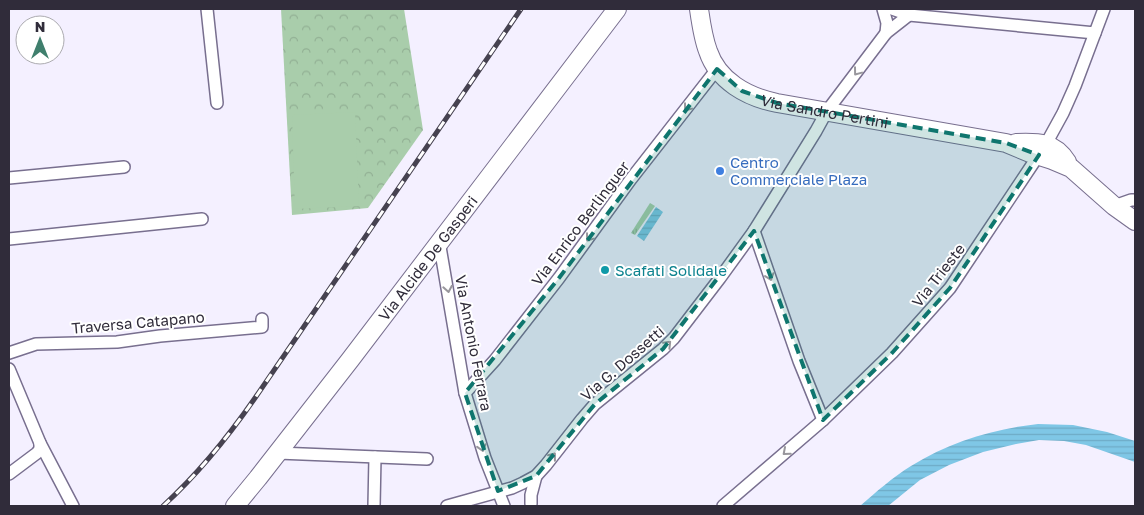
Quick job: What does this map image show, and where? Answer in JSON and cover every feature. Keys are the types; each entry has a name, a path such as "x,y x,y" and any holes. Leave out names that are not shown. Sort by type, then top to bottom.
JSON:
{"main road":[{"name":"Via Alcide De Gasperi","path":"235,506 350,360 617,9"},
{"name":"Via Sandro Pertini","path":"699,9 707,49 717,69 736,87 758,98 1006,143 1036,142 1042,150 1071,168 1114,206 1135,221"}],"street":[{"path":"207,9 217,103"},
{"path":"883,9 887,23 886,33"},
{"path":"892,9 908,15 1095,33"},
{"name":"Via Trieste","path":"723,506 823,420 892,353 950,288 1042,150 1063,113 1104,9"},
{"name":"Via G. Dossetti","path":"447,506 512,488 536,476 595,404 663,350 714,286 754,231 827,111 886,33 908,15"},
{"name":"Via Enrico Berlinguer","path":"465,393 495,360 524,323 717,69"},
{"path":"9,178 124,167"},
{"path":"1114,206 1135,200"},
{"path":"9,239 202,219"},
{"path":"754,231 799,361 823,420"},
{"name":"Via Antonio Ferrara","path":"439,241 465,393 485,458 504,506"},
{"name":"Traversa Catapano","path":"9,353 36,344 117,342 160,336 262,327 262,319"},
{"path":"9,369 40,444 73,506"},
{"path":"9,474 37,453 40,449 40,444"},
{"path":"278,453 427,459"},
{"path":"374,506 375,457"},
{"path":"532,505 531,495 536,476"},
{"path":"512,488 532,505"}],"highlighted area":[{"path":"717,69 742,91 777,103 1006,143 1039,155 950,288 892,353 823,420 754,231 663,349 595,404 536,476 498,491 465,393 559,278"}],"green space":[{"path":"281,9 404,9 423,130 368,208 292,215"},
{"path":"355,112 359,206 295,209 292,115"},
{"path":"650,203 655,206 635,235 631,233"}],"water":[{"path":"656,207 663,212 644,241 637,236"},
{"path":"1038,424 1073,425 1107,432 1135,441 1135,462 1086,445 1064,441 1039,440 983,452 949,465 920,480 888,506 860,506 904,470 956,443 1005,429"}],"railway":[{"path":"163,506 200,468 245,413 521,9"}],"place":[{"name":"Centro Commerciale Plaza","path":"720,171"},
{"name":"Scafati Solidale","path":"605,270"}]}
